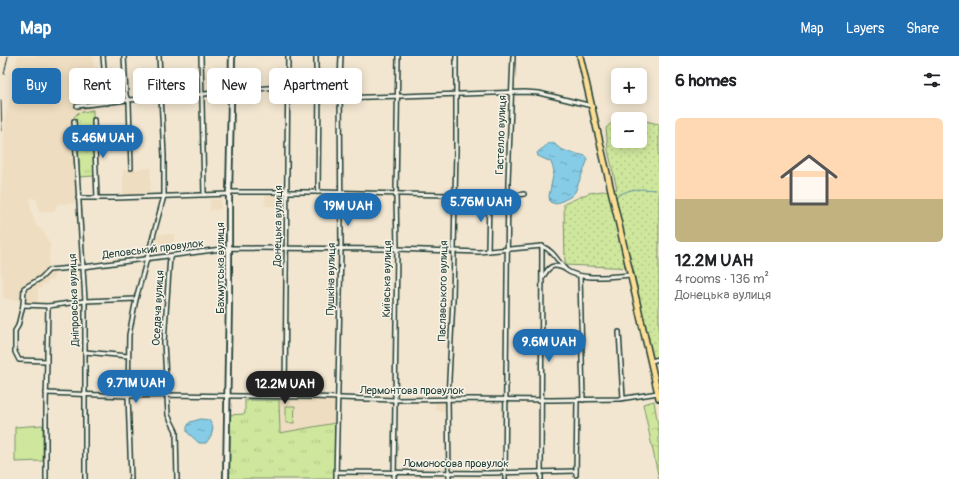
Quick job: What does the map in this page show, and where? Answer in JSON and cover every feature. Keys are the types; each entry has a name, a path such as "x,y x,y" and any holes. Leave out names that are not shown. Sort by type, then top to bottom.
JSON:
{"main road":[{"path":"580,56 658,395"}],"street":[{"path":"103,56 104,68"},
{"path":"124,56 129,103 131,168"},
{"path":"160,56 161,68"},
{"path":"201,56 204,195"},
{"name":"Бахмутська вулиця","path":"232,56 232,68"},
{"name":"Донецька вулиця","path":"288,56 288,68"},
{"path":"316,56 316,68"},
{"name":"Пушкіна вулиця","path":"341,56 341,68"},
{"name":"Київська вулиця","path":"394,479 398,56"},
{"name":"Паславського вулиця","path":"449,479 448,399 453,298 456,56"},
{"name":"Гастелло вулиця","path":"505,479 508,196 513,56"},
{"path":"201,94 207,93"},
{"path":"362,97 539,93 592,106"},
{"path":"125,100 133,100"},
{"path":"77,106 92,104"},
{"path":"130,479 128,396 129,336 136,299 164,196 162,104"},
{"name":"Бахмутська вулиця","path":"226,479 229,248 228,193 231,104"},
{"name":"Донецька вулиця","path":"285,397 288,104"},
{"path":"318,192 319,104"},
{"name":"Пушкіна вулиця","path":"336,479 341,249 340,104"},
{"path":"94,120 97,198"},
{"name":"Дніпровська вулиця","path":"74,121 85,301 85,479"},
{"path":"78,198 287,192 489,196 524,194"},
{"path":"488,251 489,196"},
{"path":"541,479 542,246 551,251 567,270"},
{"name":"Деповський провулок","path":"23,305 24,288 41,278 49,270 229,248 488,251 542,246"},
{"name":"Оседача вулиця","path":"170,256 164,342 168,414 176,431 177,479"},
{"path":"542,279 546,270 552,266 558,266 580,276 598,277 631,275"},
{"path":"580,276 583,400"},
{"path":"47,361 19,360 15,352 15,331 18,326 23,305 48,306 85,301 136,299"},
{"path":"46,479 48,306"},
{"path":"619,332 623,398"},
{"path":"85,352 128,356"},
{"path":"650,361 659,359"},
{"name":"Лермонтова провулок","path":"46,393 128,396 167,395 395,400 583,400 658,395"},
{"path":"576,475 577,400"},
{"name":"Ломоносова провулок","path":"336,472 505,473 576,471"},
{"path":"477,473 477,479"}],"shaded area":[{"path":"17,56 93,56 94,68 69,68 69,104 94,104 93,110 78,113 72,117 76,203 57,204 55,211 39,212 37,199 30,198 31,211 36,225 43,231 50,244 48,268 40,277 24,287 21,293 21,301 3,298 3,277 1,276 0,208 6,112 12,94 12,104 61,104 61,68 15,68"},
{"path":"151,168 150,193 123,196 123,170"},
{"path":"284,194 284,206 265,206 265,195"},
{"path":"210,200 221,200 221,209 210,210"},
{"path":"158,234 174,234 174,251 152,254"},
{"path":"50,270 55,270 53,280 48,281 46,284 42,285 42,288 38,289 38,302 25,302 27,288 33,286 35,283 46,277"},
{"path":"102,382 112,383 111,392 101,391"},
{"path":"279,400 336,400 335,423 280,433"},
{"path":"435,401 446,401 446,411 435,411"}],"green space":[{"path":"93,110 94,176 78,177 74,117 78,113"},
{"path":"647,121 659,124 659,358 652,359 633,268 565,265 564,204 589,193 617,189 608,150 606,128 611,124 611,148 647,148"},
{"path":"245,400 279,400 280,433 335,423 335,479 227,479 227,415 245,414"},
{"path":"654,401 659,432 659,479 643,404"},
{"path":"286,406 295,406 294,423 286,423"},
{"path":"43,425 43,461 15,462 15,427"}],"water":[{"path":"553,142 563,150 586,156 588,159 575,192 570,197 556,204 550,202 549,196 554,171 551,162 538,156 537,153 547,144"},
{"path":"201,419 209,420 213,427 211,436 206,443 199,443 187,432 187,427 190,422"}],"waterway":[{"path":"616,197 631,190 656,190"}],"railway":[{"path":"4,74 8,56"},
{"path":"1,100 2,131"}]}
